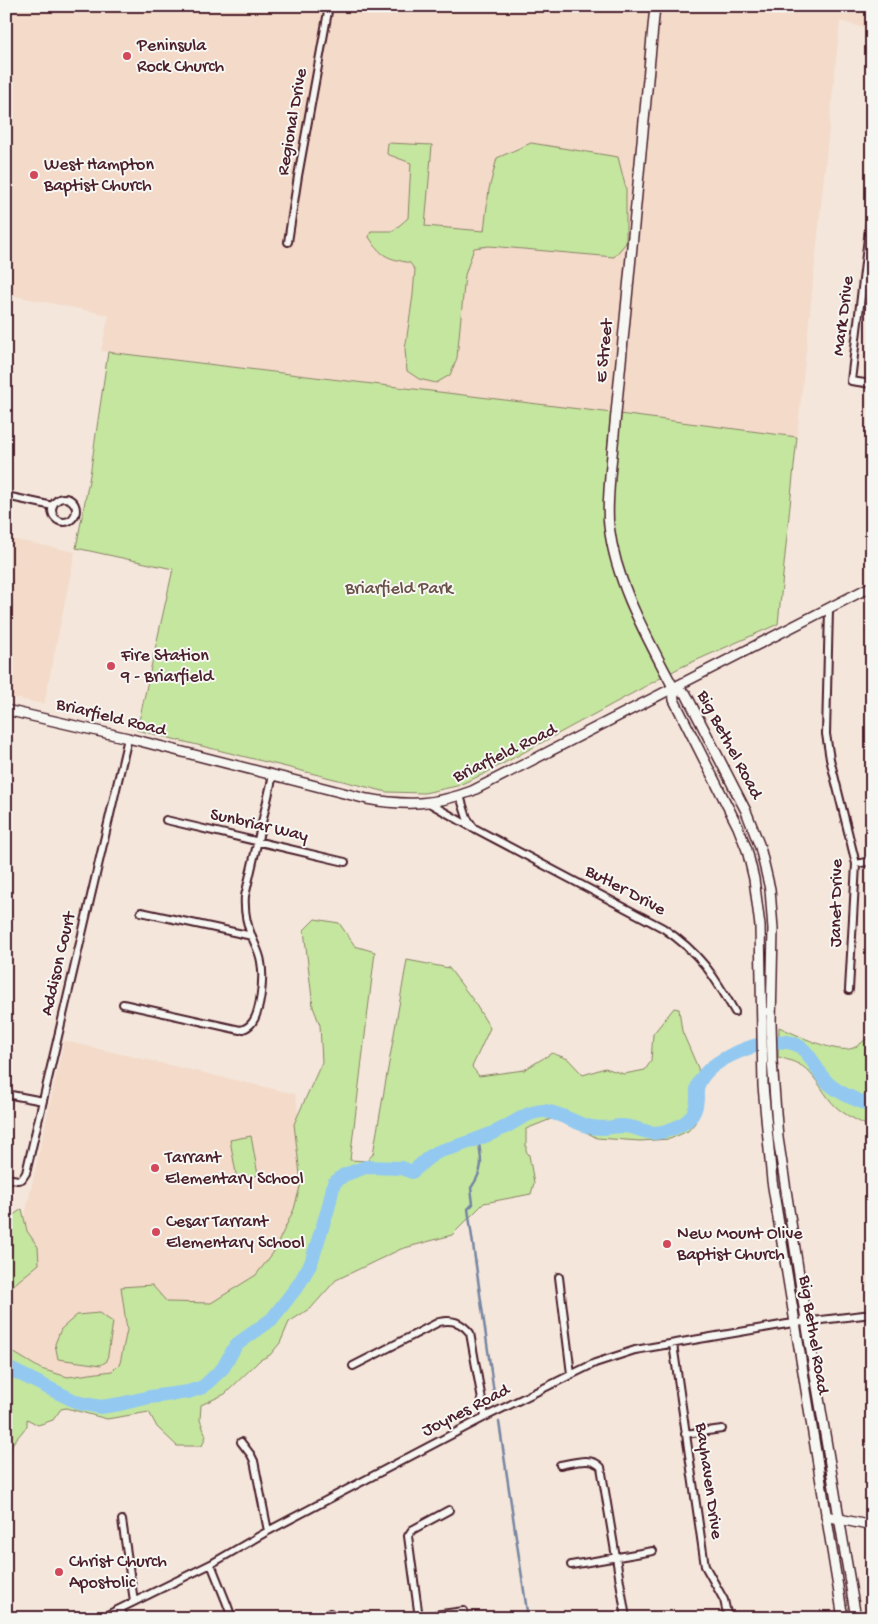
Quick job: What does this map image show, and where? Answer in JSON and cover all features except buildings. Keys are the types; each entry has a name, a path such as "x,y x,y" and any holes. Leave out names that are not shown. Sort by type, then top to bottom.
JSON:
{"main road":[{"name":"E Street","path":"655,6 613,440 608,516 614,552 629,598 674,687"},
{"name":"Briarfield Road","path":"6,710 128,738 384,802 403,804 429,803 460,796 472,791 872,586"},
{"name":"Big Bethel Road","path":"674,687 674,700 738,827 752,868 758,901 772,1182 843,1618"},
{"name":"Big Bethel Road","path":"674,687 686,694 746,811 764,859 770,888 772,916 766,1035"},
{"name":"Big Bethel Road","path":"767,1061 806,1322 856,1618"},
{"path":"826,1516 872,1526"}],"street":[{"name":"Regional Drive","path":"288,242 329,6"},
{"name":"Mark Drive","path":"872,204 851,381 872,384"},
{"path":"6,496 53,506"},
{"path":"61,498 70,498 76,504 77,512 69,522 60,522 52,514 53,506 61,498"},
{"name":"Janet Drive","path":"829,609 826,734 830,759 856,864 849,990"},
{"name":"Addison Court","path":"6,1178 18,1180 24,1177 128,738"},
{"path":"123,1004 233,1030 245,1029 254,1021 262,981 261,960 244,908 245,896 273,775"},
{"path":"460,796 467,818 474,828"},
{"name":"Butler Drive","path":"429,803 654,923 682,940 701,959 715,978 735,1012"},
{"name":"Sunbriar Way","path":"166,820 345,862"},
{"path":"856,864 872,861"},
{"path":"141,912 252,936"},
{"path":"6,1094 43,1101"},
{"path":"558,1277 572,1374"},
{"name":"Joynes Road","path":"101,1618 210,1564 485,1417 595,1363 622,1353 795,1323 872,1314"},
{"path":"353,1366 439,1322 448,1320 457,1322 470,1333 485,1417"},
{"name":"Bayhaven Drive","path":"673,1344 705,1566 724,1600 728,1618"},
{"path":"686,1434 722,1429"},
{"path":"241,1442 254,1461 268,1532"},
{"path":"560,1465 592,1460 601,1467 626,1618"},
{"path":"450,1510 412,1530 408,1536 419,1617 464,1610"},
{"path":"122,1520 134,1601"},
{"path":"571,1565 653,1551"},
{"path":"210,1564 232,1618"},
{"path":"120,1609 124,1618"}],"shaded area":[{"path":"6,6 872,6 872,30 840,21 797,437 101,351 109,315 6,294"},
{"path":"6,538 75,552 44,704 6,696"},
{"name":"Cesar Tarrant Elementary School","path":"64,1041 295,1094 308,1171 281,1260 92,1395 6,1349 6,1301"}],"green space":[{"path":"388,143 432,145 425,226 484,231 489,189 497,158 531,143 618,157 626,189 626,243 614,257 489,246 474,248 465,275 457,358 450,375 436,383 419,379 407,371 405,350 415,270 410,263 386,256 369,237 371,231 393,231 408,218 411,163 387,154"},
{"name":"Briarfield Park","path":"108,352 797,437 778,624 679,668 484,774 457,786 424,793 387,792 137,730 173,569 76,548 90,475"},
{"path":"315,919 339,923 355,946 375,952 350,1160 367,1161 373,1154 407,960 449,968 473,1000 490,1028 472,1067 479,1076 524,1070 552,1053 568,1059 583,1075 605,1068 624,1074 645,1070 651,1061 653,1034 674,1008 679,1009 682,1031 698,1068 701,1095 695,1123 688,1131 670,1139 640,1141 597,1138 569,1123 551,1119 526,1129 526,1151 529,1155 534,1183 531,1194 484,1203 452,1235 401,1249 336,1280 312,1307 289,1322 280,1343 270,1355 260,1360 225,1394 201,1405 200,1420 206,1436 202,1446 177,1446 157,1427 149,1412 107,1419 66,1408 61,1409 53,1420 38,1425 27,1419 27,1426 12,1444 8,1476 6,1476 6,1348 41,1369 68,1377 112,1371 120,1363 127,1330 121,1287 152,1285 167,1302 211,1303 256,1275 273,1253 294,1209 301,1183 294,1124 322,1062 320,1025 313,1007 304,930"},
{"path":"779,1027 816,1043 837,1049 858,1046 872,1035 872,1129 836,1107 806,1069 795,1062 778,1057"},
{"path":"251,1136 258,1175 237,1179 230,1140"},
{"path":"22,1209 27,1231 38,1247 39,1264 6,1291 6,1220"},
{"path":"99,1313 113,1322 107,1361 101,1365 58,1359 55,1344 61,1329 77,1315"}],"waterway":[{"path":"6,1367 79,1403 101,1407 150,1397 188,1392 203,1387 223,1368 236,1345 272,1319 299,1284 311,1263 334,1183 344,1175 366,1167 402,1168 412,1172 438,1152 492,1134 534,1112 551,1112 596,1128 628,1126 655,1133 669,1130 685,1123 692,1115 696,1105 699,1083 715,1065 752,1047 777,1042 787,1042 801,1048 811,1058 828,1083 849,1096 872,1106"},
{"path":"478,1138 481,1164 471,1188 473,1204 468,1209 495,1400"},
{"path":"499,1422 528,1618"}],"place":[{"name":"Peninsula Rock Church","path":"127,56"},
{"name":"West Hampton Baptist Church","path":"34,175"},
{"name":"Fire Station 9 - Briarfield","path":"111,666"},
{"name":"Tarrant Elementary School","path":"155,1168"},
{"name":"Cesar Tarrant Elementary School","path":"156,1232"},
{"name":"New Mount Olive Baptist Church","path":"667,1244"},
{"name":"Christ Church Apostolic","path":"59,1572"}]}
